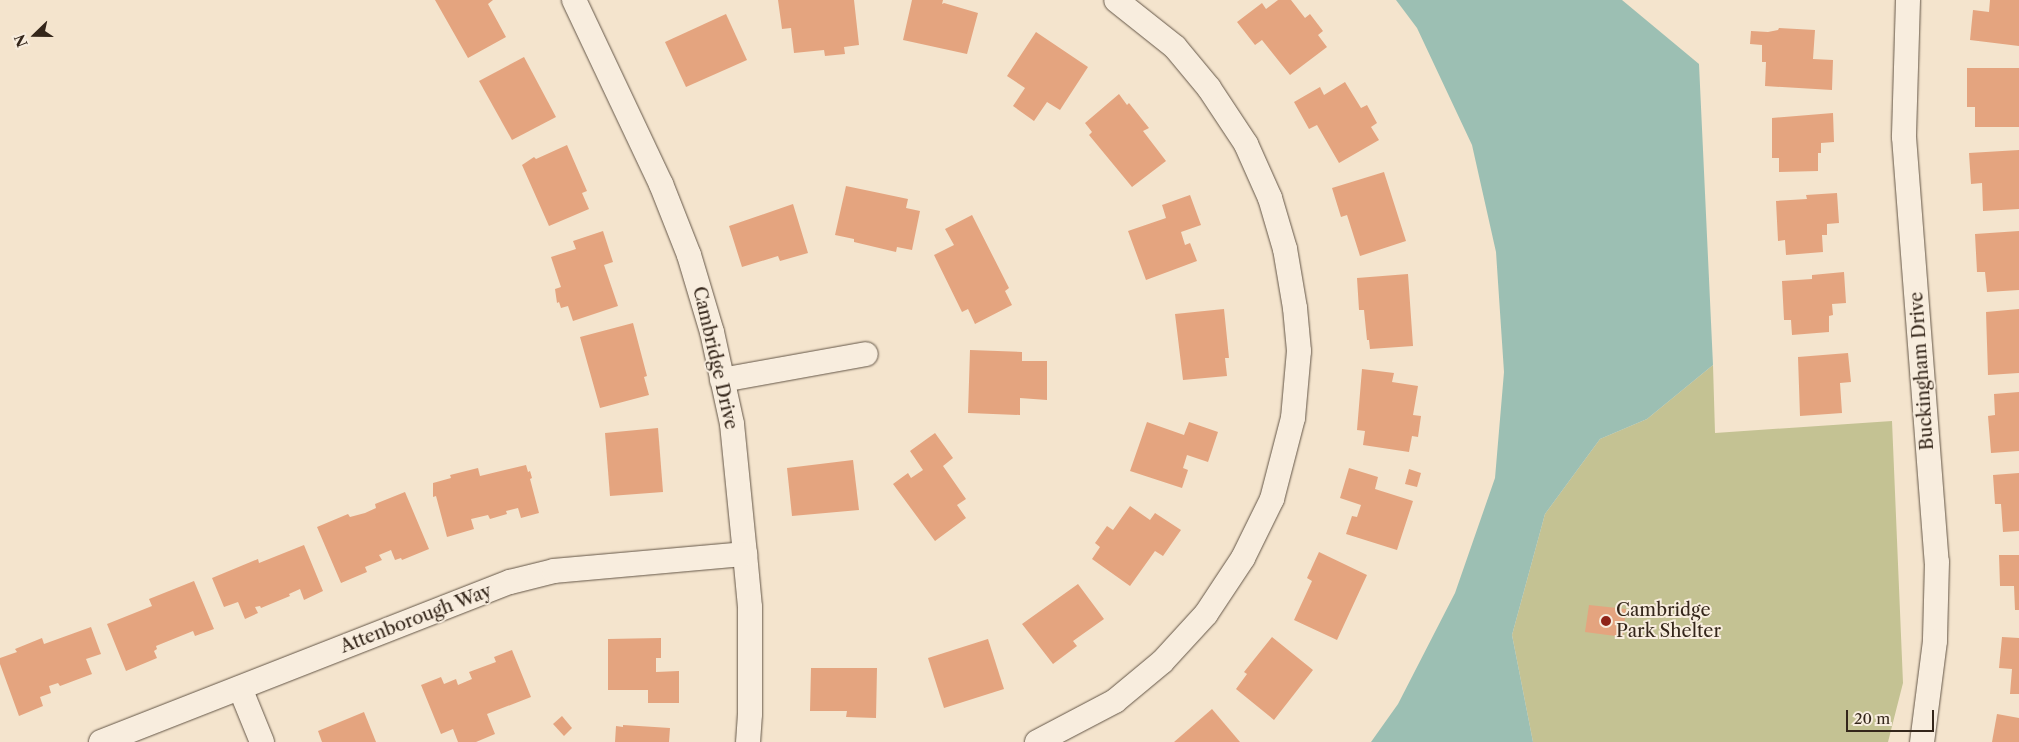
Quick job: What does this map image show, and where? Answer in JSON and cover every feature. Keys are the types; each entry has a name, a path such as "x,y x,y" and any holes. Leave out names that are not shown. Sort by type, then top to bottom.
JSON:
{"street":[{"path":"1037,742 1115,701 1162,662 1206,614 1243,558 1272,498 1293,418 1299,350 1295,308 1285,250 1270,198 1246,144 1209,88 1174,47 1116,0"},
{"name":"Buckingham Drive","path":"1908,0 1904,137 1937,562 1935,641 1922,742"},
{"name":"Cambridge Drive","path":"582,3 661,184 682,238 712,332 732,424 746,554 750,607 748,742"},
{"path":"722,380 866,354"},
{"name":"Attenborough Way","path":"102,742 510,582 554,572 746,554"},
{"path":"240,688 262,742"}],"shaded area":[{"path":"1713,365 1715,433 1892,421 1903,683 1888,742 1533,742 1512,635 1545,514 1600,439 1647,419"}],"water":[{"path":"1396,0 1622,0 1699,64 1713,365 1647,419 1600,439 1545,514 1512,635 1533,742 1371,742 1398,704 1455,593 1495,478 1504,372 1496,252 1472,145 1417,28"}],"building":[{"path":"435,0 493,0 488,4 506,37 468,58"},
{"path":"778,0 854,0 859,45 844,47 845,54 825,56 824,50 794,53 791,28 782,29"},
{"path":"912,0 943,0 942,4 978,13 967,54 903,40"},
{"path":"1278,0 1291,0 1305,18 1310,14 1323,31 1318,35 1327,47 1290,75 1262,40 1255,45 1237,22 1262,3 1266,9"},
{"path":"1990,0 2019,0 2019,46 1970,40 1973,10 1989,12"},
{"path":"726,14 747,60 686,87 665,42"},
{"path":"1779,28 1815,30 1813,59 1833,60 1832,90 1765,86 1766,62 1762,62 1762,45 1750,44 1751,31 1768,32 1778,30"},
{"path":"1036,32 1088,67 1060,110 1047,102 1034,121 1013,106 1025,88 1007,76"},
{"path":"524,57 556,117 512,140 479,81"},
{"path":"1967,68 2019,68 2019,127 1975,127 1975,107 1967,107"},
{"path":"1345,82 1361,108 1367,105 1377,123 1371,127 1379,140 1339,163 1317,125 1309,129 1294,102 1320,87 1324,95"},
{"path":"1119,94 1127,105 1129,103 1149,128 1143,131 1166,161 1132,187 1089,135 1092,132 1085,123"},
{"path":"1833,113 1834,142 1821,143 1821,153 1818,153 1818,171 1779,172 1779,158 1772,158 1772,118"},
{"path":"567,145 587,191 582,193 589,209 549,226 522,165 534,157 536,159"},
{"path":"2019,150 2019,209 1983,211 1982,183 1971,184 1969,153"},
{"path":"1384,172 1406,241 1360,256 1347,215 1341,217 1332,188"},
{"path":"846,186 908,199 906,208 920,211 912,250 897,247 896,252 854,242 854,239 835,235"},
{"path":"1837,193 1839,223 1827,224 1827,235 1822,235 1823,252 1786,255 1785,240 1778,241 1776,201 1807,199 1806,195"},
{"path":"1190,195 1201,225 1181,232 1185,245 1190,243 1197,261 1146,280 1128,231 1166,218 1162,205"},
{"path":"793,204 808,253 780,261 778,256 742,267 729,226"},
{"path":"972,215 1009,288 1005,291 1012,305 975,324 968,309 962,312 934,255 954,245 945,229"},
{"path":"603,231 613,262 604,265 618,306 573,321 568,306 561,308 559,302 557,303 555,289 561,287 551,257 576,249 573,241"},
{"path":"2019,231 2019,290 1987,292 1985,272 1977,272 1975,234"},
{"path":"1844,272 1846,303 1832,304 1833,315 1829,316 1829,332 1792,335 1791,320 1784,320 1782,281 1812,279 1812,275"},
{"path":"1408,274 1413,346 1370,349 1369,340 1367,340 1364,310 1359,310 1357,278"},
{"path":"1224,309 1229,358 1225,358 1227,376 1183,380 1175,314"},
{"path":"2019,309 2019,373 1988,375 1986,312"},
{"path":"633,323 647,376 644,377 649,395 600,408 580,337"},
{"path":"970,350 1022,352 1022,361 1047,361 1047,400 1020,398 1020,415 968,413"},
{"path":"1848,353 1851,382 1840,383 1842,413 1800,416 1798,357"},
{"path":"1362,369 1394,373 1392,382 1418,386 1413,415 1421,416 1418,437 1412,436 1409,452 1363,445 1365,431 1357,430"},
{"path":"2019,392 2019,451 1991,453 1988,416 1995,415 1994,394"},
{"path":"1147,422 1184,435 1189,422 1218,432 1208,462 1187,455 1183,468 1188,470 1182,488 1130,471"},
{"path":"658,428 663,492 610,496 605,433"},
{"path":"935,433 953,458 943,466 966,499 957,505 966,518 935,541 893,484 908,473 911,478 923,470 910,451"},
{"path":"853,460 859,510 792,516 787,468"},
{"path":"526,465 532,478 530,479 539,513 521,518 518,508 506,511 507,514 490,519 488,515 471,519 474,529 447,537 436,496 433,497 433,483 451,478 450,475 478,468 480,476"},
{"path":"1349,468 1378,477 1375,489 1413,501 1397,550 1346,534 1352,516 1357,517 1361,505 1340,498"},
{"path":"1409,469 1421,473 1417,487 1405,484"},
{"path":"2019,473 2019,531 2003,532 2001,504 1995,504 1993,475"},
{"path":"405,492 429,549 402,560 401,558 395,560 391,550 379,555 382,560 365,567 367,572 341,583 317,527 348,514 350,517 365,513 376,508 375,504"},
{"path":"1130,506 1150,520 1155,513 1181,530 1163,556 1155,551 1130,586 1092,559 1100,547 1095,543 1107,526 1113,530"},
{"path":"304,545 323,591 304,600 300,589 289,594 290,596 261,608 260,606 255,607 258,613 245,619 238,602 224,607 212,578 258,559 259,563"},
{"path":"1319,552 1367,575 1337,640 1294,620 1312,581 1307,578"},
{"path":"1999,555 2019,555 2019,610 2015,610 2014,586 2000,586"},
{"path":"194,581 214,629 195,636 193,631 156,646 157,649 154,651 157,658 126,671 107,624 152,606 149,599"},
{"path":"1078,584 1104,619 1073,641 1077,646 1053,664 1022,624"},
{"name":"Cambridge Park Shelter","path":"1589,605 1626,609 1623,637 1585,632"},
{"path":"91,627 101,654 86,659 92,674 60,686 58,683 49,686 51,693 40,697 43,706 19,716 0,664 0,658 17,652 15,649 42,638 44,644"},
{"path":"1272,637 1313,670 1274,720 1236,689 1247,674 1244,672"},
{"path":"2002,637 2019,638 2019,694 2010,694 2012,669 1999,668"},
{"path":"661,638 661,658 656,658 656,672 679,671 679,703 648,703 648,690 608,690 608,639"},
{"path":"988,639 1004,689 944,708 928,658"},
{"path":"512,650 531,697 487,714 495,734 476,742 458,742 453,729 441,734 421,685 441,677 444,684 456,679 458,685 472,679 469,672 496,662 494,657"},
{"path":"811,668 877,668 876,718 846,717 847,711 810,711"},
{"path":"1212,709 1240,742 1174,742"},
{"path":"364,712 376,742 322,742 318,731"},
{"path":"1997,714 2019,718 2019,742 1992,742"},
{"path":"562,716 572,728 564,736 553,724"},
{"path":"623,725 670,728 669,742 615,742 616,726 623,727"}],"place":[{"name":"Cambridge Park Shelter","path":"1606,621"}]}
